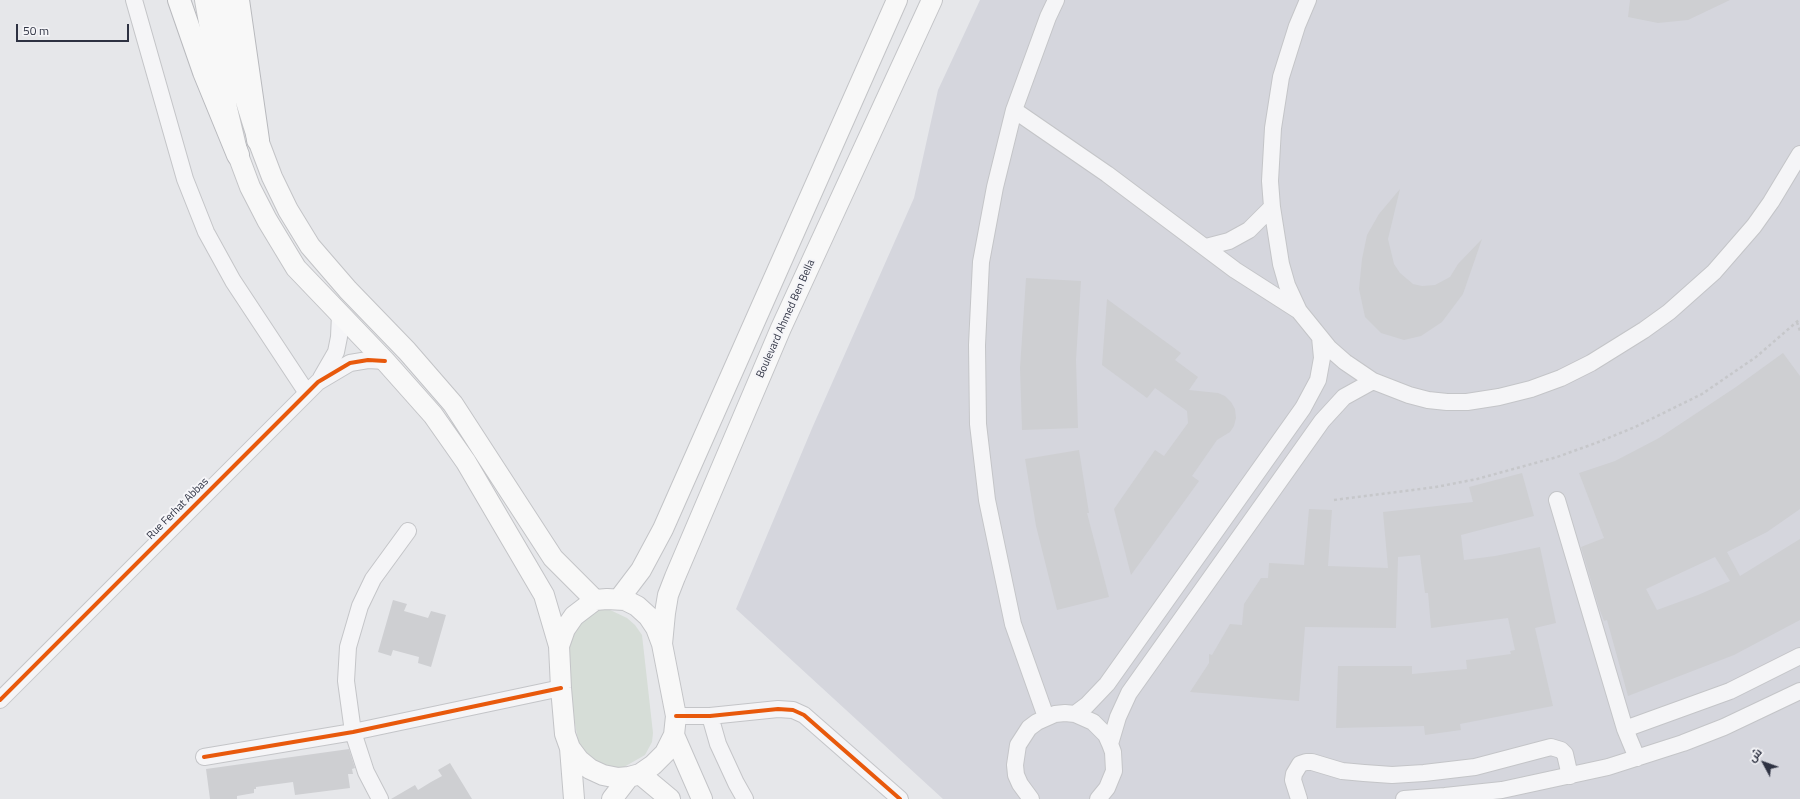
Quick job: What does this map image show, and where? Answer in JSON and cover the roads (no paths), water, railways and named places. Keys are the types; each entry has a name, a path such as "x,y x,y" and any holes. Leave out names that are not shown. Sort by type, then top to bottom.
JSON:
{"highway":[{"path":"179,0 204,72 238,155"},
{"path":"238,0 258,140"}],"main road":[{"path":"205,0 216,62 238,155 250,187 267,220 296,268 385,361 433,416 466,462 544,595 559,646 565,734 570,748 574,799"},
{"path":"223,0 234,66 258,140 272,176 288,210 310,246 348,290 407,351 453,404 553,558 595,600"},
{"path":"619,599 641,570 663,528 897,0"},
{"name":"Boulevard Ahmed Ben Bella","path":"662,644 668,595 675,577 781,328 932,0"},
{"path":"559,646 565,629 574,616 595,600 625,600 636,606 648,616 656,628 662,644 675,725 702,799"},
{"path":"612,799 635,775 653,765 665,752 675,725"},
{"path":"570,748 579,760 590,769 603,776 618,778 635,775 670,799"}],"street":[{"path":"134,0 185,179 206,232 234,281 312,387"},
{"path":"1046,717 1013,624 987,500 978,424 977,345 981,262 995,187 1014,110 1048,17 1056,0"},
{"path":"1308,0 1288,51 1276,102 1271,155 1272,207 1280,264 1287,285 1299,311 1328,348 1345,362 1373,381 1397,391 1428,400 1467,402 1499,397 1531,389 1561,378 1591,363 1656,321 1714,272 1754,226 1800,154"},
{"path":"1014,110 1107,174 1247,278 1299,311"},
{"path":"1206,247 1229,241 1249,230 1272,207"},
{"name":"Rue Ferhat Abbas","path":"0,700 312,387 336,352 339,337 340,314"},
{"path":"1075,714 1087,705 1107,684 1306,404 1314,390 1320,369 1322,358 1320,337"},
{"name":"Rue Ferhat Abbas","path":"312,387 350,363 363,360 385,361"},
{"path":"1110,744 1118,718 1130,693 1322,421 1344,397 1373,381"},
{"path":"1557,500 1625,729 1637,758"},
{"path":"380,799 366,772 353,732 346,681 348,647 363,599 373,579 408,531"},
{"path":"1625,729 1730,691 1800,656"},
{"path":"204,757 353,732 561,688"},
{"path":"1404,799 1502,790 1570,776 1637,758 1724,727 1800,691"},
{"path":"675,725 710,716 778,709 793,710 804,715 900,799"},
{"path":"1031,799 1020,784 1016,774 1016,754 1018,745 1029,728 1046,717 1055,714 1075,714 1093,722 1100,728 1110,744 1113,752 1114,771 1107,788 1098,799"},
{"path":"710,716 718,744 745,799"},
{"path":"1299,799 1293,780 1294,774 1296,768 1306,762 1312,762 1342,771 1392,775 1475,767 1550,747 1556,748 1564,754 1570,776"}]}
